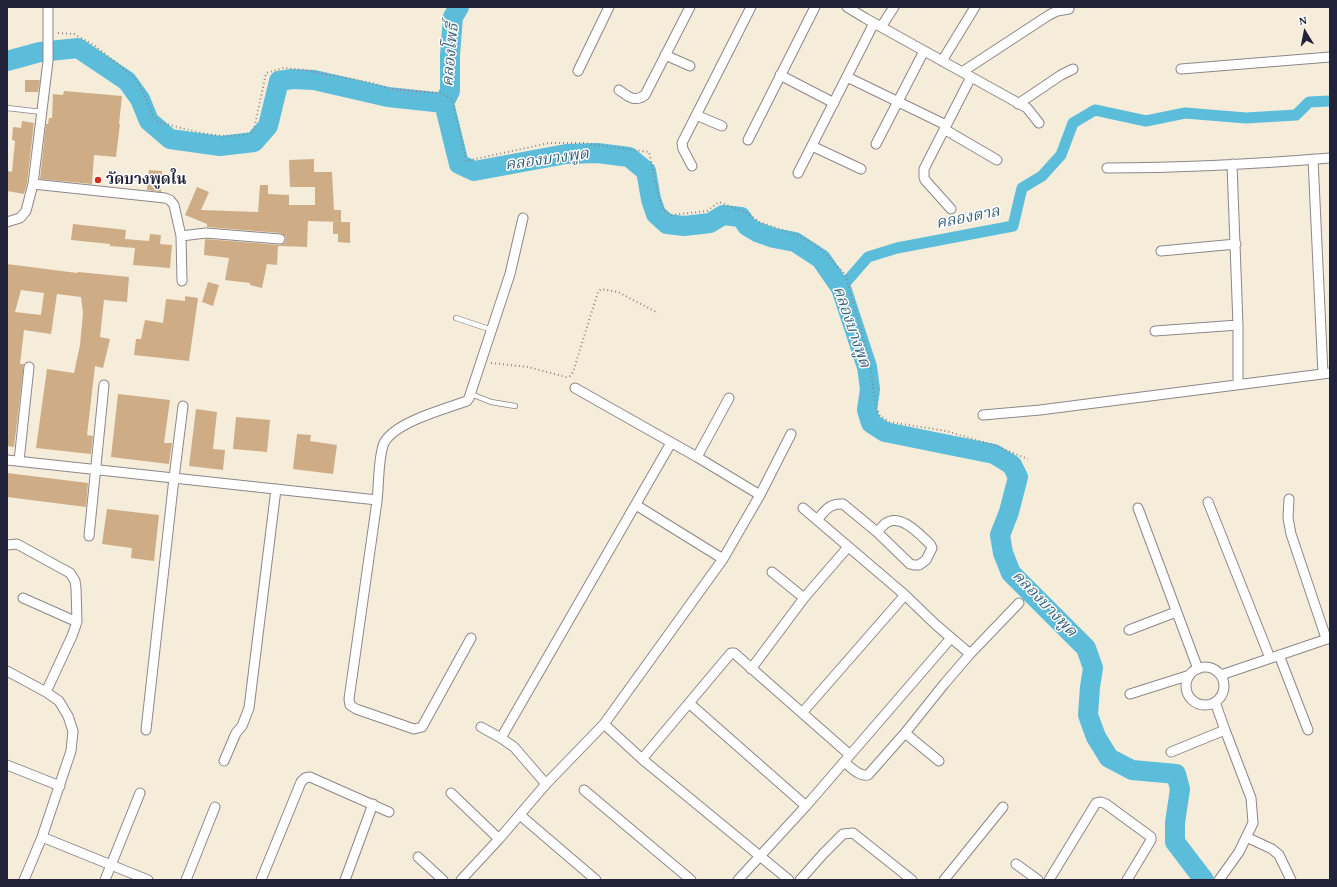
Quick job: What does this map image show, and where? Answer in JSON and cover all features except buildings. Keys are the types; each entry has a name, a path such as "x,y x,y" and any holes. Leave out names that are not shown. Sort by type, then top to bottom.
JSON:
{"street":[{"path":"7,222 20,218 26,211 33,184 48,61 48,7"},
{"path":"578,71 609,7"},
{"path":"618,90 634,99 638,99 645,95 690,7"},
{"path":"692,166 683,150 682,143 751,7"},
{"path":"748,140 815,7"},
{"path":"847,7 1018,104 1031,112 1039,123"},
{"path":"798,174 847,77 877,25 894,7"},
{"path":"942,61 975,7"},
{"path":"962,72 1049,15 1057,11 1068,9"},
{"path":"876,144 924,51"},
{"path":"665,55 690,66"},
{"path":"1182,69 1330,57"},
{"path":"1018,104 1061,75 1073,70"},
{"path":"780,75 834,103"},
{"path":"847,77 945,127 998,160"},
{"path":"951,209 925,180 923,173 925,166 971,78"},
{"path":"696,115 722,126"},
{"path":"812,146 861,169"},
{"path":"1107,168 1156,168 1330,158"},
{"path":"983,415 1040,410 1326,374 1313,159"},
{"path":"1232,164 1236,244 1238,384"},
{"path":"33,184 165,198 170,200 174,205 181,236 182,281"},
{"path":"471,638 422,727 414,729 356,709 350,705 349,699 377,500 381,455 384,443 403,426 417,419 467,401 472,394 510,274 523,218"},
{"path":"181,236 206,233 280,239"},
{"path":"1161,251 1236,244"},
{"path":"1155,331 1238,325"},
{"path":"19,461 29,367"},
{"path":"89,536 104,385"},
{"path":"575,388 697,457 760,495"},
{"path":"697,457 729,398"},
{"path":"146,730 183,406"},
{"path":"461,880 499,839 546,784 604,724 723,559 760,495 791,434"},
{"path":"501,738 671,443"},
{"path":"7,460 377,500"},
{"path":"224,761 236,733 242,726 249,708 276,489"},
{"path":"1221,675 1328,638 1291,534 1288,518 1289,499"},
{"path":"1208,502 1274,656 1308,730"},
{"path":"817,520 828,507 836,503 842,504 877,532 910,564 919,566 923,564 932,548 930,544 904,522 896,520 887,522 877,532"},
{"path":"636,505 723,559"},
{"path":"803,508 905,595 970,654"},
{"path":"1138,508 1198,669"},
{"path":"7,545 17,544 70,572 75,581 77,622 46,692"},
{"path":"751,669 804,598 848,547"},
{"path":"772,572 804,598"},
{"path":"802,713 905,595"},
{"path":"22,598 77,622"},
{"path":"642,759 690,704 731,653 734,653 802,713 847,758 860,774 864,776 868,775 905,733 970,654 1019,602"},
{"path":"1128,630 1176,612"},
{"path":"738,880 806,806 951,638"},
{"path":"1130,694 1190,675 1198,669 1204,667 1211,668 1221,675 1224,685 1220,698 1209,704 1203,705 1197,703 1188,694 1187,681 1190,675"},
{"path":"7,671 46,692 59,701 68,716 73,731 72,751 42,837 24,880"},
{"path":"1215,702 1251,798 1253,823 1239,852 1219,880"},
{"path":"690,704 806,806"},
{"path":"604,724 642,759 789,880"},
{"path":"481,727 501,738 514,748 546,784"},
{"path":"1171,752 1225,730"},
{"path":"905,733 939,761"},
{"path":"7,765 60,786"},
{"path":"261,880 301,782 305,778 310,777 389,812"},
{"path":"584,790 691,880"},
{"path":"105,880 140,793"},
{"path":"451,793 499,839"},
{"path":"1049,880 1096,803 1101,802 1106,804 1151,837 1151,840 1127,880"},
{"path":"345,880 373,804"},
{"path":"186,880 215,807"},
{"path":"944,880 1003,807"},
{"path":"520,814 596,880"},
{"path":"800,880 824,853 844,834 852,833 912,880"},
{"path":"42,837 148,880"},
{"path":"1246,837 1272,849 1279,855 1291,880"},
{"path":"418,857 443,880"},
{"path":"1016,864 1038,880"}],"lane":[{"path":"7,108 42,112"},
{"path":"456,318 492,330"},
{"path":"472,394 491,402 514,406"}],"path":[{"path":"47,33 74,34 94,45 136,79 153,116 158,122 216,135 242,136 252,133 266,73 284,68 305,70 372,83 391,89 440,93 452,99 466,161 549,144 584,143 649,152 659,199 664,211 671,215 708,211 719,202 745,212 760,222 802,237 816,246 844,274 869,358 876,407 880,416 890,422 946,430 996,446 1028,459"},
{"path":"482,362 528,367 566,377 570,376 598,292 601,289 618,292 658,312"}],"waterway":[{"name":"คลองโพธิ์","path":"444,103 450,91 450,55 453,17 459,7"},
{"name":"คลองบางพูด","path":"7,61 40,52 78,48 127,81 140,99 149,121 170,139 220,146 254,142 268,126 279,81 292,79 314,80 388,97 444,103 459,164 474,171 566,154 597,153 629,157 646,171 651,199 656,214 667,224 684,226 710,223 723,215 741,217 747,226 757,232 774,238 795,242 821,259 841,288 867,367 870,389 867,410 871,423 885,432 994,454 1012,465 1018,477 1009,512 1000,535 1003,553 1011,573 1086,648 1093,668 1088,715 1096,737 1109,758 1132,770 1176,774 1180,789 1175,823 1175,842 1204,880"},
{"name":"คลองตาล","path":"841,288 868,257 897,248 1013,226 1022,188 1042,176 1061,155 1073,123 1095,110 1146,121 1185,113 1246,118 1296,115 1309,102 1330,101"}],"place":[{"name":"วัดบางพูดใน","path":"98,180"}]}
